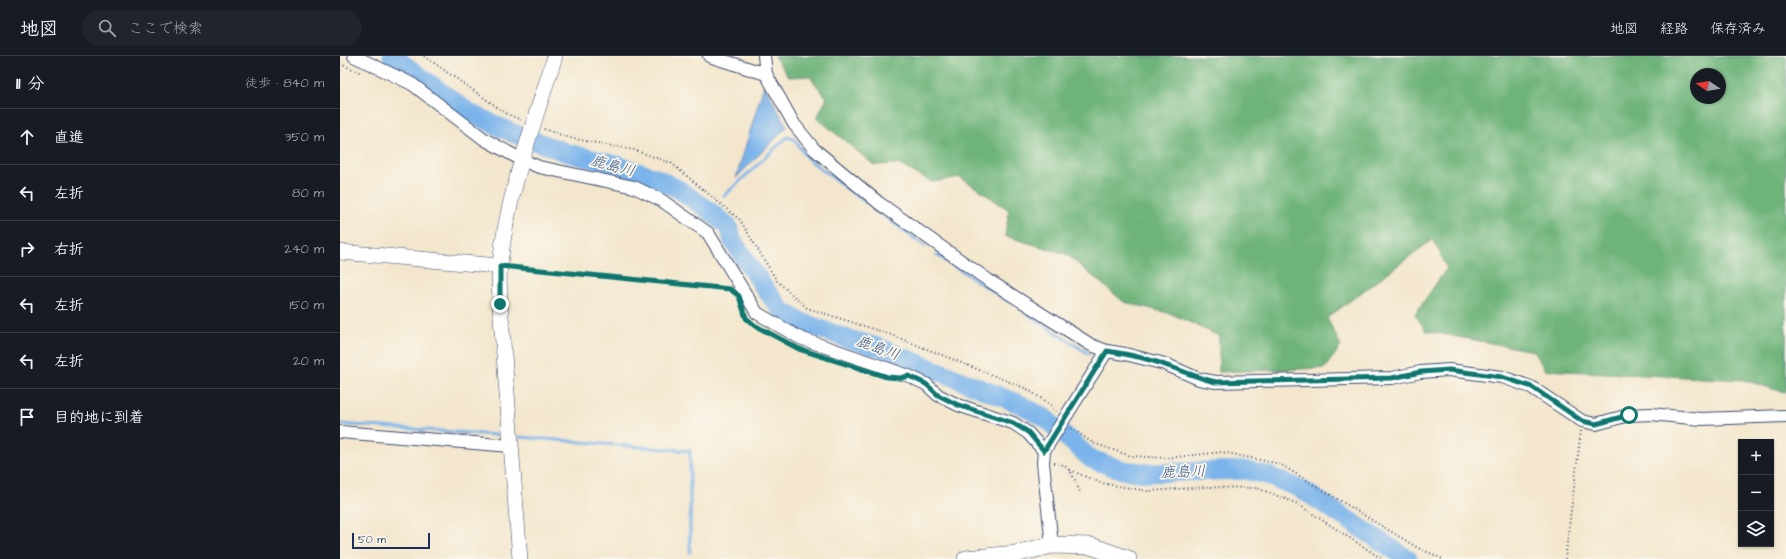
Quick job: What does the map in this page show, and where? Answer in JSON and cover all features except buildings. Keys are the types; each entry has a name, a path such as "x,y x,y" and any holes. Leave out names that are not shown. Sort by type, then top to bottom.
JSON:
{"main road":[{"path":"966,559 1015,554 1052,545 1091,546 1128,559"}],"street":[{"path":"354,56 412,84 484,139 522,160 539,167 634,187 661,200 708,233 757,314 800,338 909,376 926,384 938,395 958,405 1013,423 1028,432 1045,453"},
{"path":"520,559 500,304 500,266 505,226 522,160 555,56"},
{"path":"709,56 766,74"},
{"path":"764,56 766,74 794,124 814,149 878,203 1001,289 1072,334 1091,345 1107,351 1165,364 1199,379 1216,382 1392,378 1421,372 1449,370 1502,377 1532,387 1582,421 1596,424 1629,415 1651,414 1701,419 1786,416"},
{"path":"340,252 500,266"},
{"path":"1052,545 1045,453 1107,351"},
{"path":"340,432 511,446"}],"path":[{"path":"424,56 507,114 533,126 570,138 634,150 671,163 740,220 777,281 807,308 889,334 1027,389 1051,405 1063,422 1092,443 1131,456 1167,458 1222,452 1280,464 1418,548 1443,559"},
{"path":"340,64 363,74"},
{"path":"500,266 730,289 734,292"},
{"path":"1565,559 1582,421"},
{"path":"1045,453 1070,470 1101,483 1147,491 1207,487 1257,488 1296,503 1382,559"},
{"path":"1070,470 1080,492"}],"green space":[{"path":"774,56 1786,56 1786,393 1744,380 1545,370 1534,351 1426,331 1415,314 1447,268 1433,239 1327,318 1341,346 1325,368 1219,372 1219,336 1172,314 1124,302 1066,254 1005,236 1009,210 960,177 932,182 898,164 874,165 817,118 827,98 809,76 789,77"}],"water":[{"path":"764,85 787,127 736,178"}],"waterway":[{"name":"鹿島川","path":"392,56 470,113 513,133 568,153 620,166 656,178 678,189 728,226 733,241 763,286 782,311 804,323 848,339 878,347 1022,405 1045,418 1091,459 1122,470 1148,473 1244,470 1266,475 1301,489 1408,559"},
{"path":"724,196 787,137 794,139 807,158 865,202"},
{"name":"鹿島川","path":"707,209 714,205"},
{"path":"877,211 925,246"},
{"path":"937,255 1011,303"},
{"path":"1025,312 1089,354"},
{"path":"340,424 497,435"},
{"path":"520,437 690,451 690,552"}],"route":[{"path":"500,304 500,266 730,289 739,296 746,318 754,325 799,349 887,377 900,378 909,376 926,384 938,395 958,405 1013,423 1028,432 1044,451 1107,351 1165,364 1199,379 1216,382 1392,378 1421,372 1449,370 1502,377 1532,387 1582,421 1596,424 1629,415"}]}
